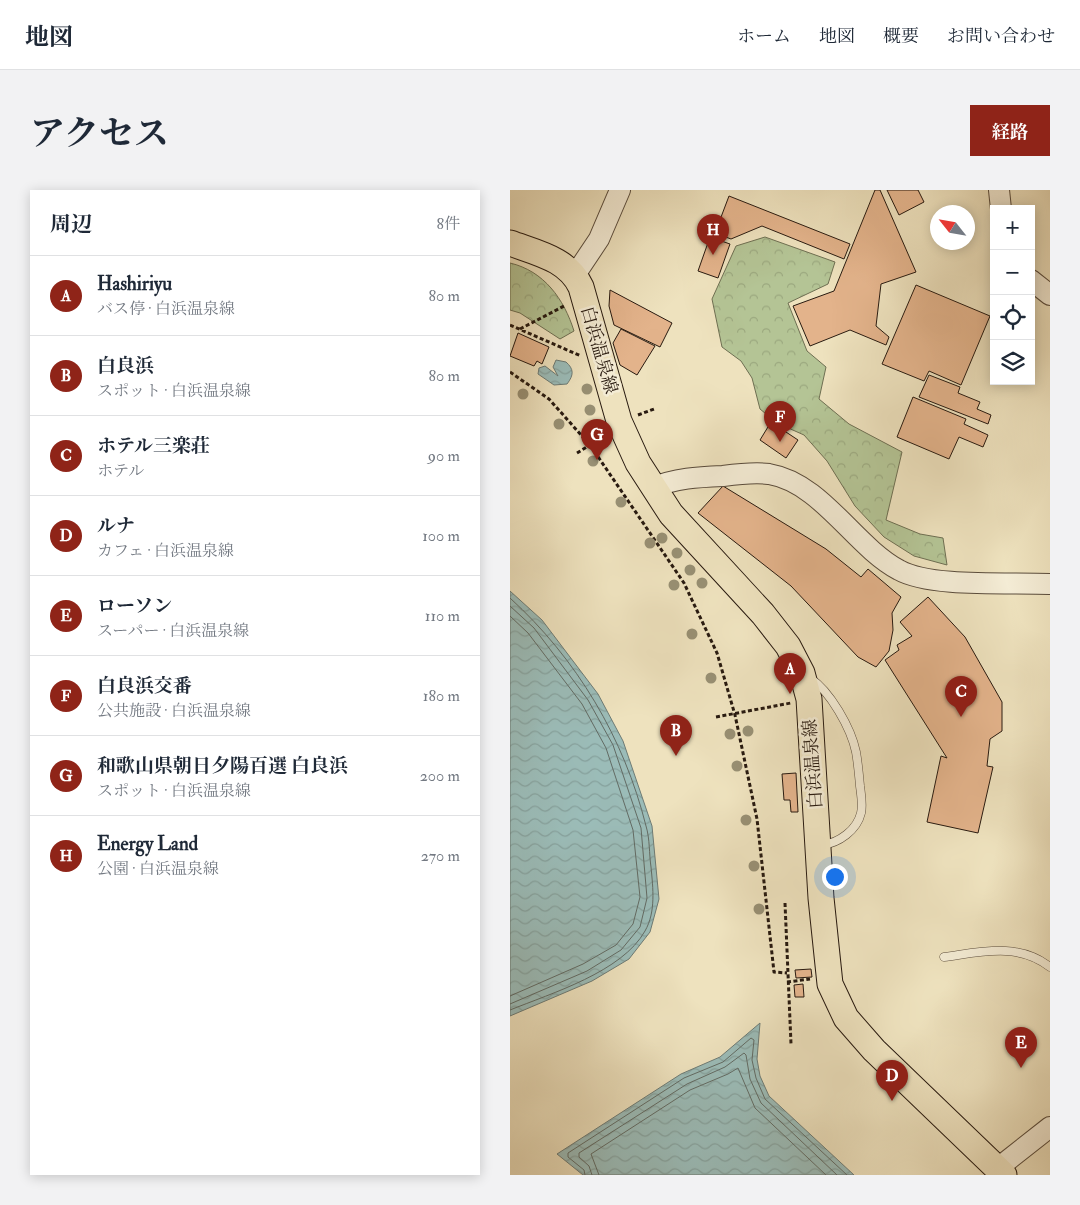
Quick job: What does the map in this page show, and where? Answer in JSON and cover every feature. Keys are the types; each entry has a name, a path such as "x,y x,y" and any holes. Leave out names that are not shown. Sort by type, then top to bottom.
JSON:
{"main road":[{"path":"510,243 548,257 564,265 575,275"},
{"name":"白浜温泉線","path":"575,275 581,288 619,421 630,448 652,488 671,514 764,614 788,646 802,673 808,699 830,984 846,1018 874,1050 1001,1172"}],"street":[{"path":"575,275 599,239 620,190"},
{"path":"999,190 1001,205"},
{"path":"1035,283 1050,294"},
{"path":"652,488 682,479 769,474 798,484 878,555 899,570 920,579 1050,584"},
{"path":"1001,1172 1050,1128"}],"lane":[{"path":"802,673 814,681 829,697 837,708 854,744 862,809 858,821 849,832 834,842 819,846"},
{"path":"944,956 1011,950 1033,956 1050,967"}],"path":[{"path":"520,329 569,304"},
{"path":"510,324 587,357"},
{"path":"510,372 549,398 590,446 684,583 717,653 735,714 757,818 774,972 787,973"},
{"path":"633,417 654,409"},
{"path":"577,453 590,446 602,428 608,425"},
{"path":"716,717 808,699"},
{"path":"785,903 791,1044"},
{"path":"787,982 798,981"}],"green space":[{"path":"765,237 835,262 828,284 788,303 807,351 826,367 819,399 849,424 902,452 886,520 920,534 943,538 947,565 914,556 884,537 855,506 827,461 804,435 777,423 760,409 752,378 741,361 722,347 712,299 736,246"},
{"path":"510,263 533,272 551,288 565,308 574,331 560,339 520,313 510,310"}],"water":[{"path":"556,360 566,362 571,367 572,375 567,384 554,385 538,374 539,368 545,366 558,376 553,367"},
{"path":"510,591 542,620 598,694 623,741 652,826 659,899 650,932 629,959 592,981 510,1016"},
{"path":"760,1023 757,1059 760,1076 769,1096 854,1175 583,1175 557,1154 681,1074 720,1057"}],"building":[{"path":"875,190 880,190 916,272 881,284 876,326 889,337 886,345 850,330 810,346 793,306 834,291"},
{"path":"887,190 918,190 924,202 899,215"},
{"path":"729,196 850,244 844,259 762,226 731,239 715,233"},
{"path":"710,237 730,244 718,278 698,271"},
{"path":"916,285 990,316 961,385 929,371 924,381 882,364"},
{"path":"610,290 672,323 660,347 614,325 609,306"},
{"path":"621,329 655,346 637,375 620,365 613,343"},
{"path":"518,333 549,347 542,364 537,361 534,366 510,356"},
{"path":"929,375 960,387 958,393 980,402 977,409 991,415 988,424 919,397"},
{"path":"913,397 966,419 964,424 988,435 983,447 959,437 949,459 897,437"},
{"path":"771,422 798,440 786,458 760,440"},
{"path":"723,486 826,549 861,577 868,569 901,597 892,613 893,630 889,651 876,667 858,657 791,586 698,513"},
{"path":"928,597 965,637 1002,702 1002,731 990,739 987,766 993,767 978,833 927,822 941,756 947,758 885,660 899,650 897,645 912,636 900,622"},
{"path":"796,773 798,812 791,812 790,800 784,800 782,774"},
{"path":"811,969 812,977 796,978 795,970"},
{"path":"803,984 804,997 795,997 794,985"}],"place":[{"name":"Energy Land","path":"713,255"},
{"name":"白良浜交番","path":"780,442"},
{"name":"和歌山県朝日夕陽百選 白良浜","path":"597,460"},
{"name":"Hashiriyu","path":"790,694"},
{"name":"ホテル三楽荘","path":"961,717"},
{"name":"白良浜","path":"676,756"},
{"name":"ローソン","path":"1021,1068"},
{"name":"ルナ","path":"892,1101"}]}
